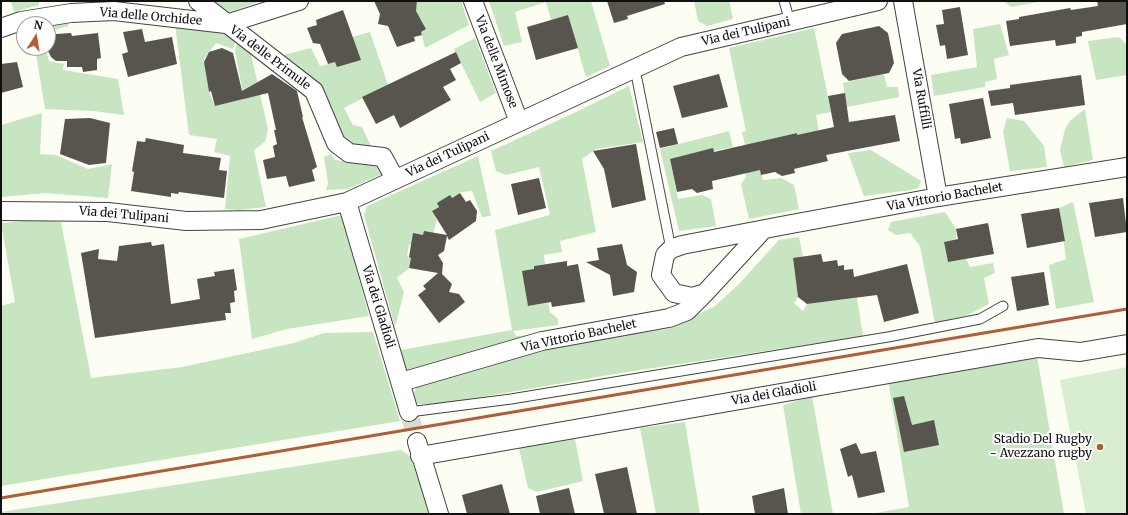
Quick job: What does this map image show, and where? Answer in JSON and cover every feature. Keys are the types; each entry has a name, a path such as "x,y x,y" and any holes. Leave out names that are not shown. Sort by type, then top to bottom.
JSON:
{"street":[{"name":"Via delle Primule","path":"198,1 314,91 336,143 349,152 383,157 395,180"},
{"name":"Via delle Orchidee","path":"1,28 22,21 71,13 114,11 226,24 299,1"},
{"name":"Via delle Mimose","path":"473,1 519,122"},
{"name":"Via dei Tulipani","path":"1,210 108,212 186,221 261,220 347,202 681,47 878,1"},
{"name":"Via Ruffilli","path":"903,1 938,197"},
{"name":"Via Vittorio Bachelet","path":"671,249 938,197 1127,167"},
{"name":"Via dei Gladioli","path":"347,202 409,412"},
{"name":"Via Vittorio Bachelet","path":"401,382 542,342 669,318 687,311 763,230"},
{"path":"671,249 665,255 661,275 674,293 692,297 705,293"},
{"name":"Via dei Gladioli","path":"439,514 419,449 1038,348 1080,352 1127,344"}],"lane":[{"path":"784,1 790,22"},
{"path":"635,69 671,249"},
{"path":"409,412 512,399 888,337 980,319 1003,306"}],"green space":[{"path":"11,1 39,1 39,5 14,12"},
{"path":"208,1 261,1 224,14"},
{"path":"417,1 461,1 469,25 425,48 421,32 426,29 421,19 416,19 413,9 417,6"},
{"path":"489,1 591,1 610,66 586,77 568,16 551,20 546,2 515,12 522,42 504,46"},
{"path":"694,1 729,1 733,19 707,26 698,21"},
{"path":"1003,1 1044,1 1011,7"},
{"path":"69,19 68,26 56,30 56,22"},
{"path":"175,24 223,29 236,37 233,49 216,43 204,59 209,92 215,106 244,99 235,51 239,38 251,54 268,129 265,142 254,150 266,207 240,210 225,209 230,156 214,152 217,139 189,135"},
{"path":"1000,24 1009,55 994,59 997,79 985,82 985,87 934,96 931,75 977,67 973,29"},
{"path":"814,28 831,112 816,115 819,131 797,135 797,133 754,143 763,180 781,178 794,185 799,209 749,219 741,184 746,177 743,160 748,158 742,132 746,131 729,48"},
{"path":"370,32 388,85 344,108 353,125 362,127 371,146 366,148 346,142 318,84 283,55 311,48 320,66 328,64 335,62 352,37"},
{"path":"1119,37 1127,45 1127,75 1096,80 1088,41"},
{"path":"475,38 496,93 480,102 454,49"},
{"path":"36,56 47,56 49,61 64,64 63,70 118,79 124,115 93,111 45,109"},
{"path":"884,74 887,87 898,87 899,97 847,107 843,83"},
{"path":"629,86 643,142 596,149 582,159 596,232 560,241 562,252 544,255 545,264 534,266 528,306 548,303 550,312 558,319 558,325 513,331 516,336 531,335 408,372 404,366 401,350 512,330 495,230 550,215 539,167 506,175 496,171 491,151"},
{"path":"1085,109 1093,160 1064,167 1060,150 1065,129 1070,121"},
{"path":"42,113 40,154 56,155 88,169 112,164 108,198 46,193 1,197 1,125"},
{"path":"1007,118 1024,121 1044,146 1047,167 1010,171 1003,131"},
{"path":"729,131 733,147 670,160 678,199 702,195 711,199 716,226 679,231 660,149"},
{"path":"871,150 921,181 918,188 864,196 848,153"},
{"path":"331,154 335,160 376,166 382,174 348,189 326,190 328,183 324,157"},
{"path":"478,156 491,216 482,217 472,191 461,192 432,211 437,220 433,233 423,235 409,245 407,256 411,258 409,268 397,278 404,292 395,327 364,215 367,206"},
{"path":"1073,202 1094,302 1056,309 1049,265 1066,259 1059,208"},
{"path":"945,212 956,229 956,239 944,242 948,262 966,259 970,267 993,263 995,273 984,278 989,304 968,315 935,323 920,246 910,233 896,235 888,230 891,222"},
{"path":"342,215 369,316 287,329 252,339 239,239"},
{"path":"36,220 61,222 91,378 182,367 294,343 324,333 373,332 400,421 1,486 1,306 15,302 1,223"},
{"path":"799,237 803,257 793,259 798,297 794,303 803,311 807,304 857,298 863,336 621,373 441,404 418,404 413,396 416,388 426,382 559,347 617,336 668,329 715,306 739,284 779,240"},
{"path":"1037,356 1064,514 871,514 909,507 888,380"},
{"name":"Stadio Del Rugby - Avezzano rugby","path":"1127,367 1127,514 1086,514 1060,380"},
{"path":"812,396 833,514 801,514 783,405"},
{"path":"685,422 700,514 656,514 640,428"},
{"path":"575,439 583,481 537,492 528,488 519,448"},
{"path":"401,450 411,457 430,514 1,514 1,512"}],"building":[{"path":"374,1 417,1 416,11 426,29 421,32 422,35 414,37 415,41 397,47 388,26 378,24 380,14"},
{"path":"607,1 664,1 665,4 627,16 628,19 614,23"},
{"path":"1097,1 1127,1 1127,24 1082,32 1082,36 1076,37 1076,43 1056,46 1055,40 1010,46 1006,21 1019,19 1019,17 1070,8 1071,10 1098,6"},
{"path":"960,7 968,55 947,59 945,45 940,46 936,25 944,24 942,10"},
{"path":"343,10 361,60 337,67 335,62 328,64 320,44 313,43 307,28 317,25 316,20"},
{"path":"568,15 578,48 536,60 527,27"},
{"path":"879,26 888,33 894,63 889,73 849,81 842,74 836,43 842,34"},
{"path":"142,29 145,42 172,37 177,64 128,77 122,54 128,52 123,32"},
{"path":"71,33 72,36 98,33 101,58 97,59 97,70 83,72 82,67 67,67 67,61 56,61 51,57 56,56 56,34"},
{"path":"222,48 233,53 242,91 272,74 297,91 302,117 317,167 312,170 315,181 289,187 286,176 267,179 263,160 275,157 273,146 277,144 274,130 276,130 268,93 215,106 211,91 209,92 204,62 209,52"},
{"path":"456,52 461,63 450,69 456,80 443,87 451,100 400,128 394,115 376,124 362,97"},
{"path":"17,62 23,87 1,93 1,64"},
{"path":"719,74 728,107 682,118 673,86"},
{"path":"1081,75 1085,105 1015,115 1013,103 991,106 988,91 1010,88 1010,85"},
{"path":"845,93 849,122 895,115 900,141 826,155 828,161 794,169 795,173 782,176 775,172 761,175 760,170 712,181 713,189 697,193 692,189 677,192 670,159 713,148 714,152 797,133 797,135 834,127 828,96"},
{"path":"983,98 991,138 961,144 960,138 955,139 949,104"},
{"path":"90,118 110,123 106,163 89,165 60,154 65,119"},
{"path":"674,128 678,144 660,148 656,132"},
{"path":"146,138 184,145 183,153 221,158 219,170 227,171 224,198 179,192 178,194 171,193 171,197 131,191 134,172 132,171 137,141 145,142"},
{"path":"636,144 646,200 612,208 604,169 593,151"},
{"path":"539,178 546,208 518,215 511,184"},
{"path":"460,193 466,202 470,200 477,211 476,221 449,240 447,236 444,251 438,255 443,263 442,274 452,284 449,292 459,294 465,302 439,323 418,295 426,289 423,286 438,273 409,268 411,258 409,257 413,233 423,235 424,231 447,235 432,211 439,207 437,203 450,195 452,198"},
{"path":"1123,198 1127,232 1095,237 1089,203"},
{"path":"1059,208 1065,241 1027,248 1021,214"},
{"path":"988,223 994,254 948,262 944,242 958,239 956,229"},
{"path":"151,242 152,246 164,244 171,304 200,299 197,279 215,276 214,272 234,269 237,290 234,291 235,302 230,303 231,313 225,313 226,320 95,338 81,253 99,249 98,259 117,261 119,246"},
{"path":"622,244 627,265 637,272 634,292 613,296 610,275 586,262 599,260 597,248"},
{"path":"821,254 823,262 837,260 838,266 844,265 844,270 853,269 854,277 907,264 919,313 884,322 877,295 807,304 798,297 793,258"},
{"path":"567,261 567,266 578,264 585,302 552,307 551,302 528,306 522,271 534,269 534,266"},
{"path":"1044,272 1049,305 1017,311 1011,277"},
{"path":"904,396 912,425 934,420 939,445 904,452 893,398"},
{"path":"856,443 861,454 876,451 885,492 858,498 852,475 848,477 840,449"},
{"path":"627,467 637,514 604,514 595,474"},
{"path":"502,484 510,514 467,514 462,495"},
{"path":"569,488 575,514 540,514 536,496"},
{"path":"784,488 788,514 755,514 752,496"}],"tunnel":[{"path":"409,412 417,442"}],"railway":[{"path":"1,498 1127,309"}],"place":[{"name":"Stadio Del Rugby - Avezzano rugby","path":"1100,447"}]}
